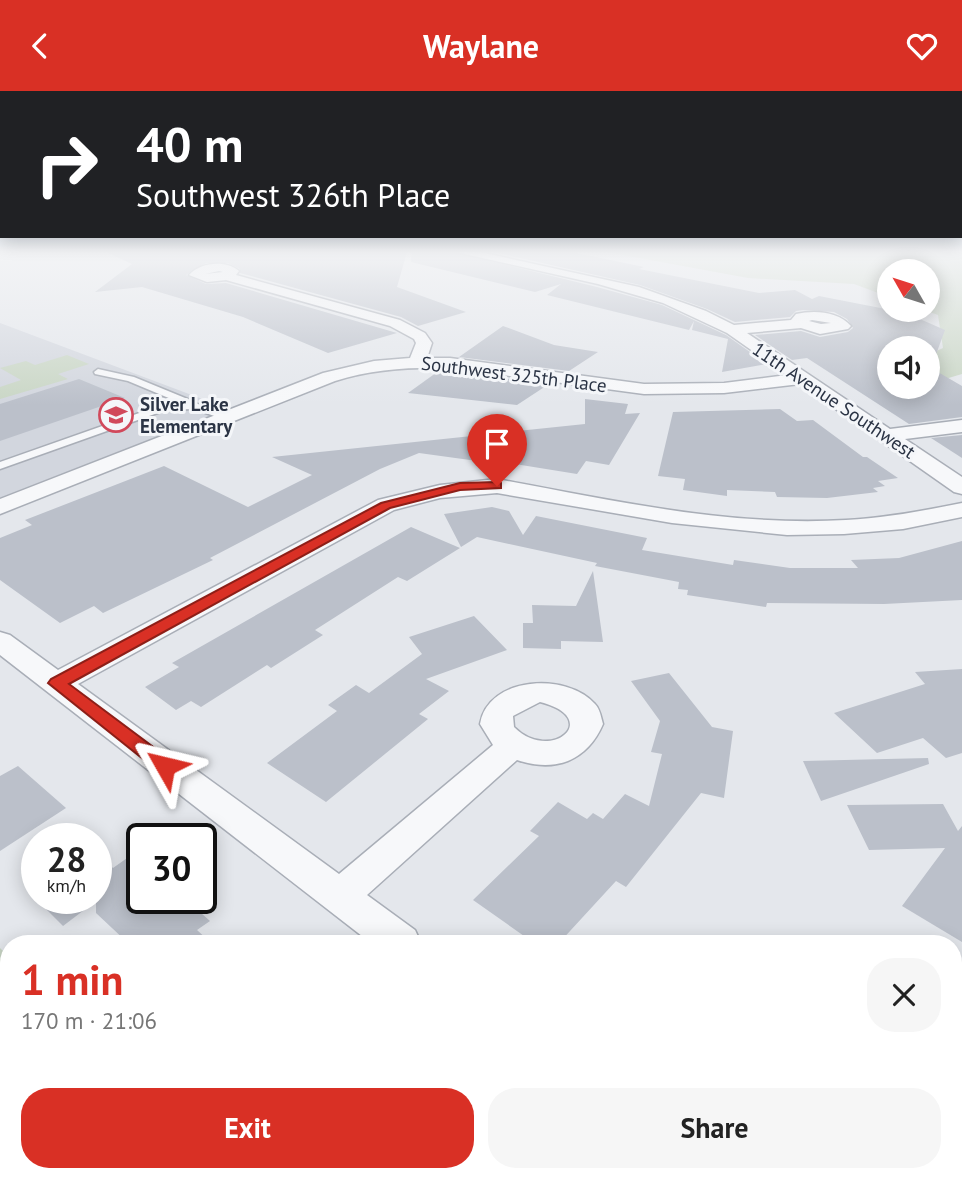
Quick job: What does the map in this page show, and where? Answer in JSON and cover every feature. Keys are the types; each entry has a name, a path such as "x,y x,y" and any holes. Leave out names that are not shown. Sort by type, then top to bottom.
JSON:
{"street":[{"path":"319,303 410,329 420,336 424,343 417,361"},
{"name":"11th Avenue Southwest","path":"681,303 699,310 732,330 962,487"},
{"path":"732,330 800,324"},
{"name":"Southwest 325th Place","path":"0,507 354,369 417,361 644,389 724,388 802,379"},
{"path":"887,435 962,426"},
{"path":"57,683 386,505 432,492 460,487 497,486 721,524 816,530 884,526 962,510"},
{"path":"0,641 390,935"},
{"path":"338,898 514,745"}],"lane":[{"path":"98,372 131,379 226,417"},
{"path":"0,466 156,409 195,406"}],"shaded area":[{"name":"Silver Lake Elementary","path":"0,323 237,412 0,507"}],"green space":[{"path":"940,303 962,303 962,374 940,381 940,349 943,348 939,322"},
{"path":"67,355 89,364 58,374 68,379 0,399 0,387 21,380 0,368 26,361 35,365"}],"building":[{"path":"195,303 294,303 397,333 328,353 243,317"},
{"path":"349,303 441,303 466,312 418,326 401,317"},
{"path":"579,303 662,305 726,335 767,364 722,372 728,339 692,330 694,321 689,330"},
{"path":"690,303 854,303 877,307 877,322 927,322 945,330 940,344 940,336 877,336 877,399 940,399 940,373 962,386 962,417 909,424 807,358 792,360 755,335 801,331 820,337 848,332 853,328 847,319 834,312 803,310 796,311 790,317 735,322"},
{"path":"503,326 554,345 598,352 569,371 459,357"},
{"path":"440,370 549,384 517,405 408,393"},
{"path":"79,379 125,398 0,441 0,404"},
{"path":"585,399 628,404 625,414 640,413 609,465 586,461 577,474 419,453 380,469 210,558 213,560 103,613 94,606 60,623 0,580 0,538 32,525 25,520 164,466 248,507 312,475 272,457 585,424"},
{"path":"780,409 797,421 813,420 863,457 898,478 878,481 885,486 873,488 878,492 827,498 777,497 775,492 727,490 727,496 683,490 685,479 658,476 673,412"},
{"path":"962,435 962,458 931,438"},
{"path":"492,507 509,511 523,535 536,516 647,538 642,550 733,565 734,560 790,568 858,568 851,560 899,558 962,541 962,600 884,604 767,603 766,607 687,595 688,590 678,589 679,582 595,566 597,563 477,537 461,547 444,514"},
{"path":"411,527 460,548 407,581 398,577 315,630 323,635 271,668 267,665 201,707 191,701 176,710 145,687 179,667 172,663"},
{"path":"593,571 603,642 561,641 561,649 523,648 523,623 533,623 532,605 576,606"},
{"path":"474,616 507,650 426,679 449,691 419,714 428,719 326,802 267,763 337,711 328,705 356,685 369,693 422,654 409,637"},
{"path":"962,669 962,753 946,758 923,738 877,753 834,713 925,684 915,672"},
{"path":"669,673 712,727 733,731 724,798 701,793 626,887 616,881 566,935 523,935 473,900 539,836 530,831 558,802 587,819 593,813 603,819 625,794 649,806 662,754 651,752 660,721 631,681"},
{"path":"928,758 929,764 821,801 803,761"},
{"path":"18,766 66,808 43,823 21,823 21,837 0,851 0,776"},
{"path":"943,804 958,831 962,826 962,935 950,935 902,906 945,848 869,850 847,805"},
{"path":"126,859 126,914 202,914 210,921 197,930 202,935 119,935 97,914 112,914 112,867"},
{"path":"51,914 79,914 63,926"}],"place":[{"name":"Silver Lake Elementary","path":"116,415"}],"route":[{"path":"165,766 57,683 386,505 460,487 497,486"}]}
